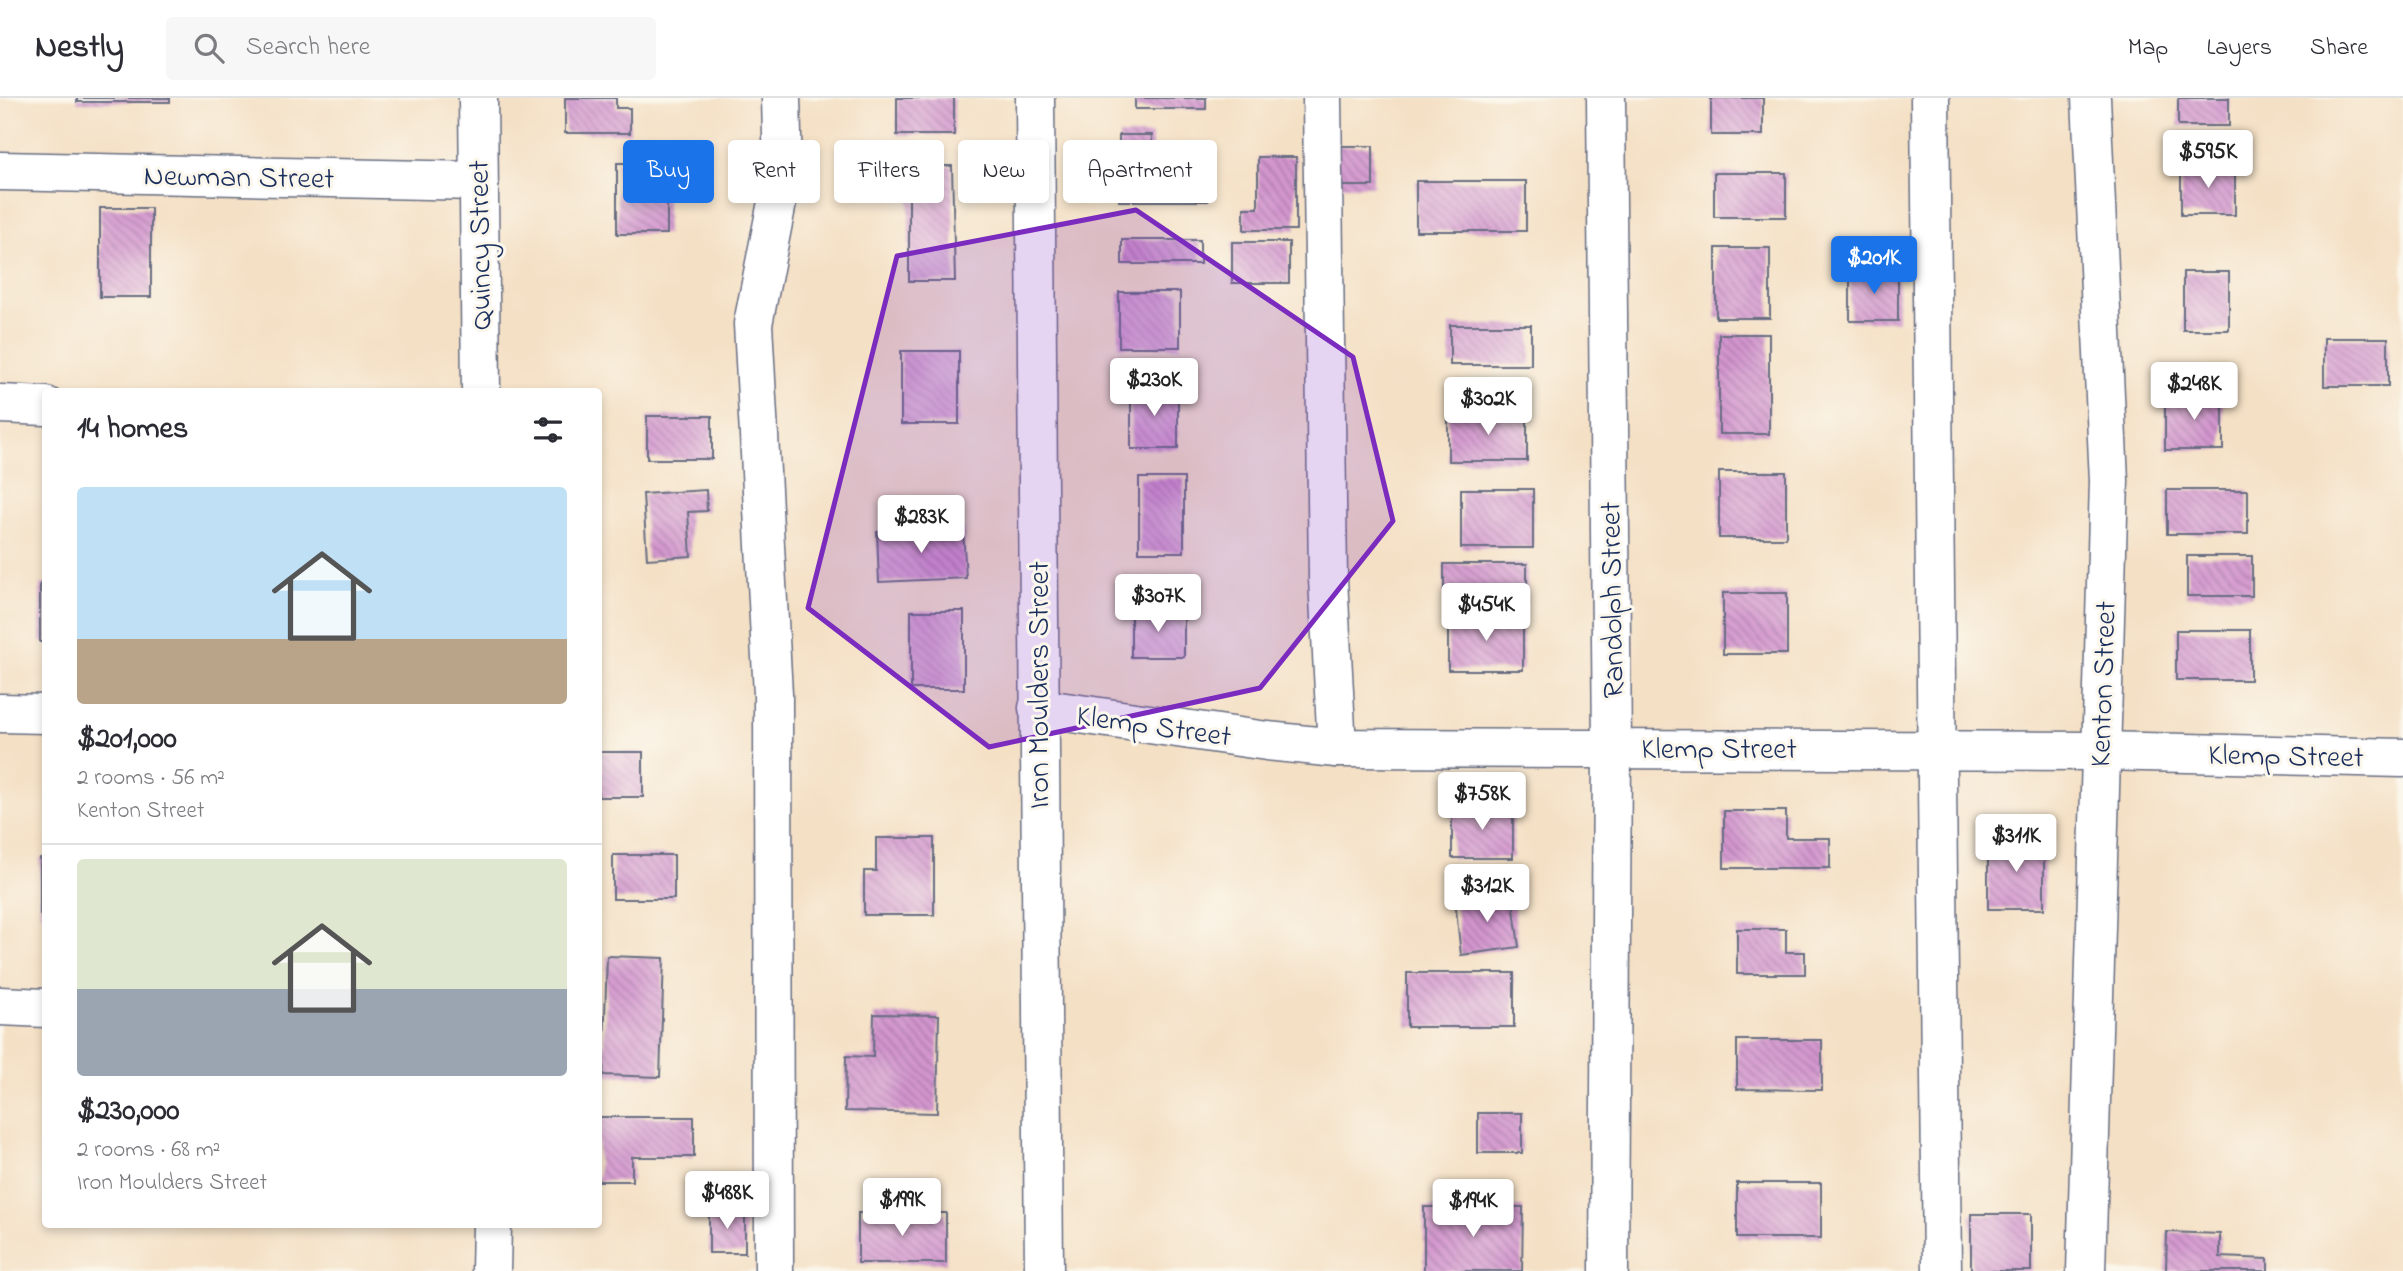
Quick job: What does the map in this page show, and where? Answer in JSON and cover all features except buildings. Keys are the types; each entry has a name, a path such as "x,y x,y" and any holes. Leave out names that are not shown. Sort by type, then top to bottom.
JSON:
{"street":[{"name":"Quincy Street","path":"478,98 481,388"},
{"path":"774,1271 773,694 753,324 783,172 781,98"},
{"name":"Iron Moulders Street","path":"1035,98 1044,1271"},
{"path":"1322,98 1328,579 1337,748"},
{"name":"Randolph Street","path":"1606,98 1612,748 1609,1271"},
{"path":"1930,98 1942,1271"},
{"name":"Kenton Street","path":"2085,1271 2109,481 2091,98"},
{"name":"Newman Street","path":"0,171 477,181"},
{"path":"0,404 42,406"},
{"name":"Klemp Street","path":"1038,708 1267,741 1337,748 2099,751 2403,758"},
{"path":"0,713 42,714"},
{"path":"0,1006 42,1007"},
{"path":"491,1271 492,1228"}],"highlighted area":[{"path":"1136,210 1353,357 1393,521 1260,688 989,747 808,608 897,256"}]}
